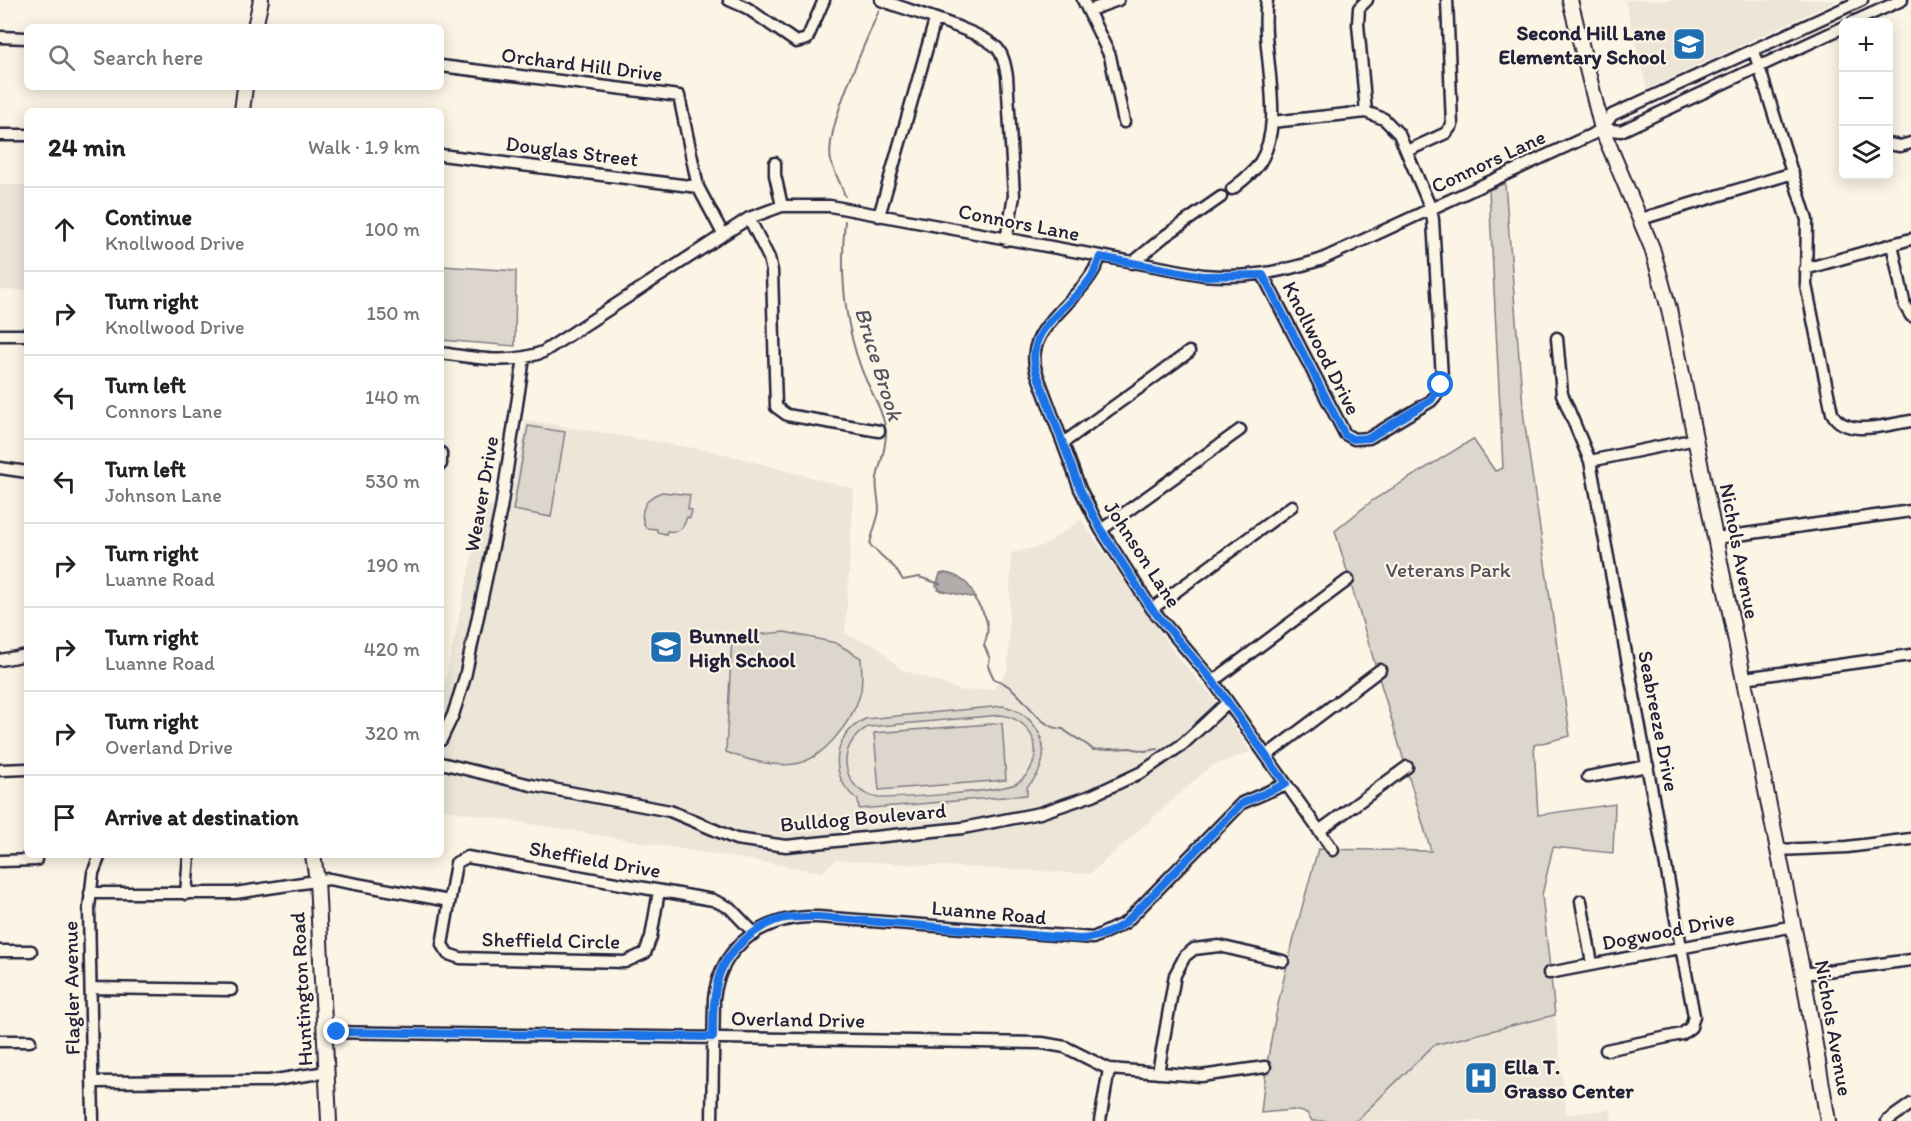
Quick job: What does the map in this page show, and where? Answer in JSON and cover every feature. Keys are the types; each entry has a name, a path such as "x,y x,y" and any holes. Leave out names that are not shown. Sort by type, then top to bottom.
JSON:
{"main road":[{"path":"256,24 261,0"},
{"name":"Nichols Avenue","path":"1570,0 1602,129 1641,219 1669,309 1794,926 1828,1121"},
{"path":"242,108 245,90"},
{"name":"Huntington Road","path":"313,858 317,880 329,1121"}],"street":[{"path":"729,0 747,8 796,42 807,39 824,0"},
{"path":"1083,0 1090,10 1110,56 1124,122"},
{"path":"1090,10 1118,0"},
{"path":"1232,189 1260,162 1272,122 1265,28 1267,0"},
{"path":"1366,112 1358,24 1359,8 1367,0"},
{"path":"1407,151 1446,133 1452,124 1447,0"},
{"path":"1839,28 1621,131 1602,129 1612,115 1862,0"},
{"path":"1862,18 1902,0"},
{"path":"884,1 983,37 998,49 1003,57 1007,76 1014,196 1006,240"},
{"path":"1836,12 1839,18"},
{"path":"879,216 935,20"},
{"path":"0,37 24,38"},
{"path":"1754,51 1807,220 1805,268 1831,408 1837,420 1847,427 1856,428 1911,421"},
{"name":"Orchard Hill Drive","path":"444,66 679,96 698,187 723,234"},
{"path":"1681,82 1688,99"},
{"path":"1272,122 1366,112 1391,125 1407,151 1431,209"},
{"name":"Connors Lane","path":"444,353 494,360 524,358 550,349 723,234 749,218 782,206 815,204 1203,276 1263,275 1320,260 1602,129"},
{"path":"0,135 24,135"},
{"path":"1893,145 1900,146 1911,143"},
{"name":"Douglas Street","path":"444,155 698,187"},
{"path":"775,163 782,206"},
{"path":"1641,219 1793,173"},
{"path":"1132,263 1221,196"},
{"name":"Knollwood Drive","path":"1263,275 1345,435 1353,439 1369,438 1431,400 1441,385 1431,209"},
{"path":"749,218 769,258 772,271 776,407 788,415 879,431"},
{"path":"1805,268 1911,239"},
{"path":"1892,244 1905,306 1911,316"},
{"name":"Johnson Lane","path":"1100,257 1089,281 1047,325 1034,346 1036,371 1080,489 1101,530 1152,609 1213,681 1333,850"},
{"path":"0,335 24,335"},
{"name":"Seabreeze Drive","path":"1557,338 1562,394 1590,461 1694,1016 1691,1028 1682,1034 1606,1050"},
{"path":"1063,443 1189,352"},
{"name":"Weaver Drive","path":"444,734 453,715 465,677 501,509 524,358"},
{"path":"1101,530 1239,430"},
{"path":"1590,461 1696,439"},
{"path":"0,468 24,472"},
{"path":"1152,609 1292,506"},
{"path":"1716,538 1911,511"},
{"path":"1213,681 1348,580"},
{"path":"1744,678 1911,655"},
{"path":"0,660 24,656"},
{"path":"1266,756 1380,670"},
{"name":"Bulldog Boulevard","path":"444,764 531,785 670,811 736,839 786,846 963,828 1004,822 1040,813 1093,795 1142,772 1183,744 1228,702"},
{"path":"1588,777 1648,766"},
{"path":"1319,831 1407,767"},
{"path":"0,770 24,769"},
{"name":"Luanne Road","path":"712,1121 716,989 722,967 730,955 774,921 798,916 1093,938 1125,923 1242,803 1286,784"},
{"path":"1778,850 1847,847 1911,839"},
{"name":"Sheffield Drive","path":"449,901 456,863 467,857 722,903 755,934"},
{"name":"Flagler Avenue","path":"93,1121 90,893 93,873 99,858"},
{"path":"186,894 189,858"},
{"path":"0,861 36,860"},
{"path":"90,893 235,893 329,879 449,901"},
{"name":"Sheffield Circle","path":"449,901 442,945 452,956 625,962 645,953 651,937 659,891"},
{"path":"1581,901 1592,964"},
{"name":"Dogwood Drive","path":"1550,973 1794,926"},
{"path":"1158,1073 1175,975 1185,956 1194,950 1219,946 1283,961"},
{"path":"0,951 31,951"},
{"path":"1803,974 1911,960"},
{"path":"91,988 231,990"},
{"name":"Overland Drive","path":"325,1032 1053,1044 1109,1069 1201,1076 1265,1067"},
{"path":"0,1041 30,1041"},
{"path":"1100,1121 1109,1069"},
{"path":"92,1082 269,1081 327,1072"},
{"path":"1887,1121 1911,1104"}],"shaded area":[{"name":"Second Hill Lane Elementary School","path":"1625,0 1838,0 1647,89"},
{"path":"0,185 24,185 24,290 0,290"},
{"name":"Bunnell High School","path":"526,420 717,452 854,489 845,634 877,646 900,669 963,691 993,689 1008,670 1011,553 1043,546 1081,520 1176,655 1217,702 1250,752 1211,766 1090,874 836,860 822,872 444,809 444,687 483,505 509,508"},
{"path":"945,573 964,581 971,588 975,598 938,590 936,586 940,574"},
{"name":"Ella T. Grasso Center","path":"1555,1015 1567,1115 1610,1109 1612,1121 1356,1121 1434,1045"}],"green space":[{"name":"Veterans Park","path":"1505,183 1524,419 1570,736 1534,745 1538,815 1615,804 1613,853 1553,847 1542,895 1555,1015 1434,1045 1356,1121 1312,1121 1307,1113 1293,1110 1261,1113 1276,1013 1318,849 1431,851 1335,531 1373,500 1473,439 1495,471 1503,468 1489,190"},
{"path":"444,266 516,271 515,346 444,340"},
{"path":"528,426 565,432 551,517 513,510"},
{"path":"662,492 690,495 688,509 692,510 690,518 687,517 680,529 667,531 666,534 657,532 657,529 646,528 642,516 651,497"},
{"path":"785,632 836,643 861,658 862,686 856,705 835,738 806,761 786,765 769,764 726,752 732,637"},
{"path":"1003,706 1028,718 1036,728 1043,751 1042,764 1027,787 1027,795 859,809 858,800 848,791 842,780 838,769 838,758 845,736 865,719","holes":["1006,716 1024,726 1035,745 1035,758 1027,775 1017,783 1008,786 973,792 879,798 866,794 856,787 846,767 850,745 857,735 868,727"]},
{"path":"1002,723 1006,780 879,790 874,733"}],"waterway":[{"name":"Bruce Brook","path":"845,196 831,161 834,129 848,86 879,10"},
{"name":"Bruce Brook","path":"845,221 843,275 846,311 854,347 882,415 886,433 877,482 879,513 870,545 895,568 903,580 919,577 940,584"},
{"name":"Bruce Brook","path":"974,598 987,620 984,645 990,659 988,666 994,679 1014,690 1044,722 1063,729 1093,750 1158,749"}],"place":[{"name":"Second Hill Lane Elementary School","path":"1689,44"},
{"name":"Bunnell High School","path":"666,647"},
{"name":"Ella T. Grasso Center","path":"1481,1078"}],"route":[{"path":"337,1032 713,1037 717,980 730,955 774,921 798,916 1080,939 1093,938 1115,929 1125,923 1242,803 1286,784 1213,681 1152,609 1101,530 1080,489 1036,371 1033,352 1035,342 1047,325 1089,281 1100,257 1203,276 1263,275 1338,424 1345,435 1353,439 1369,438 1431,400 1441,385"}]}
